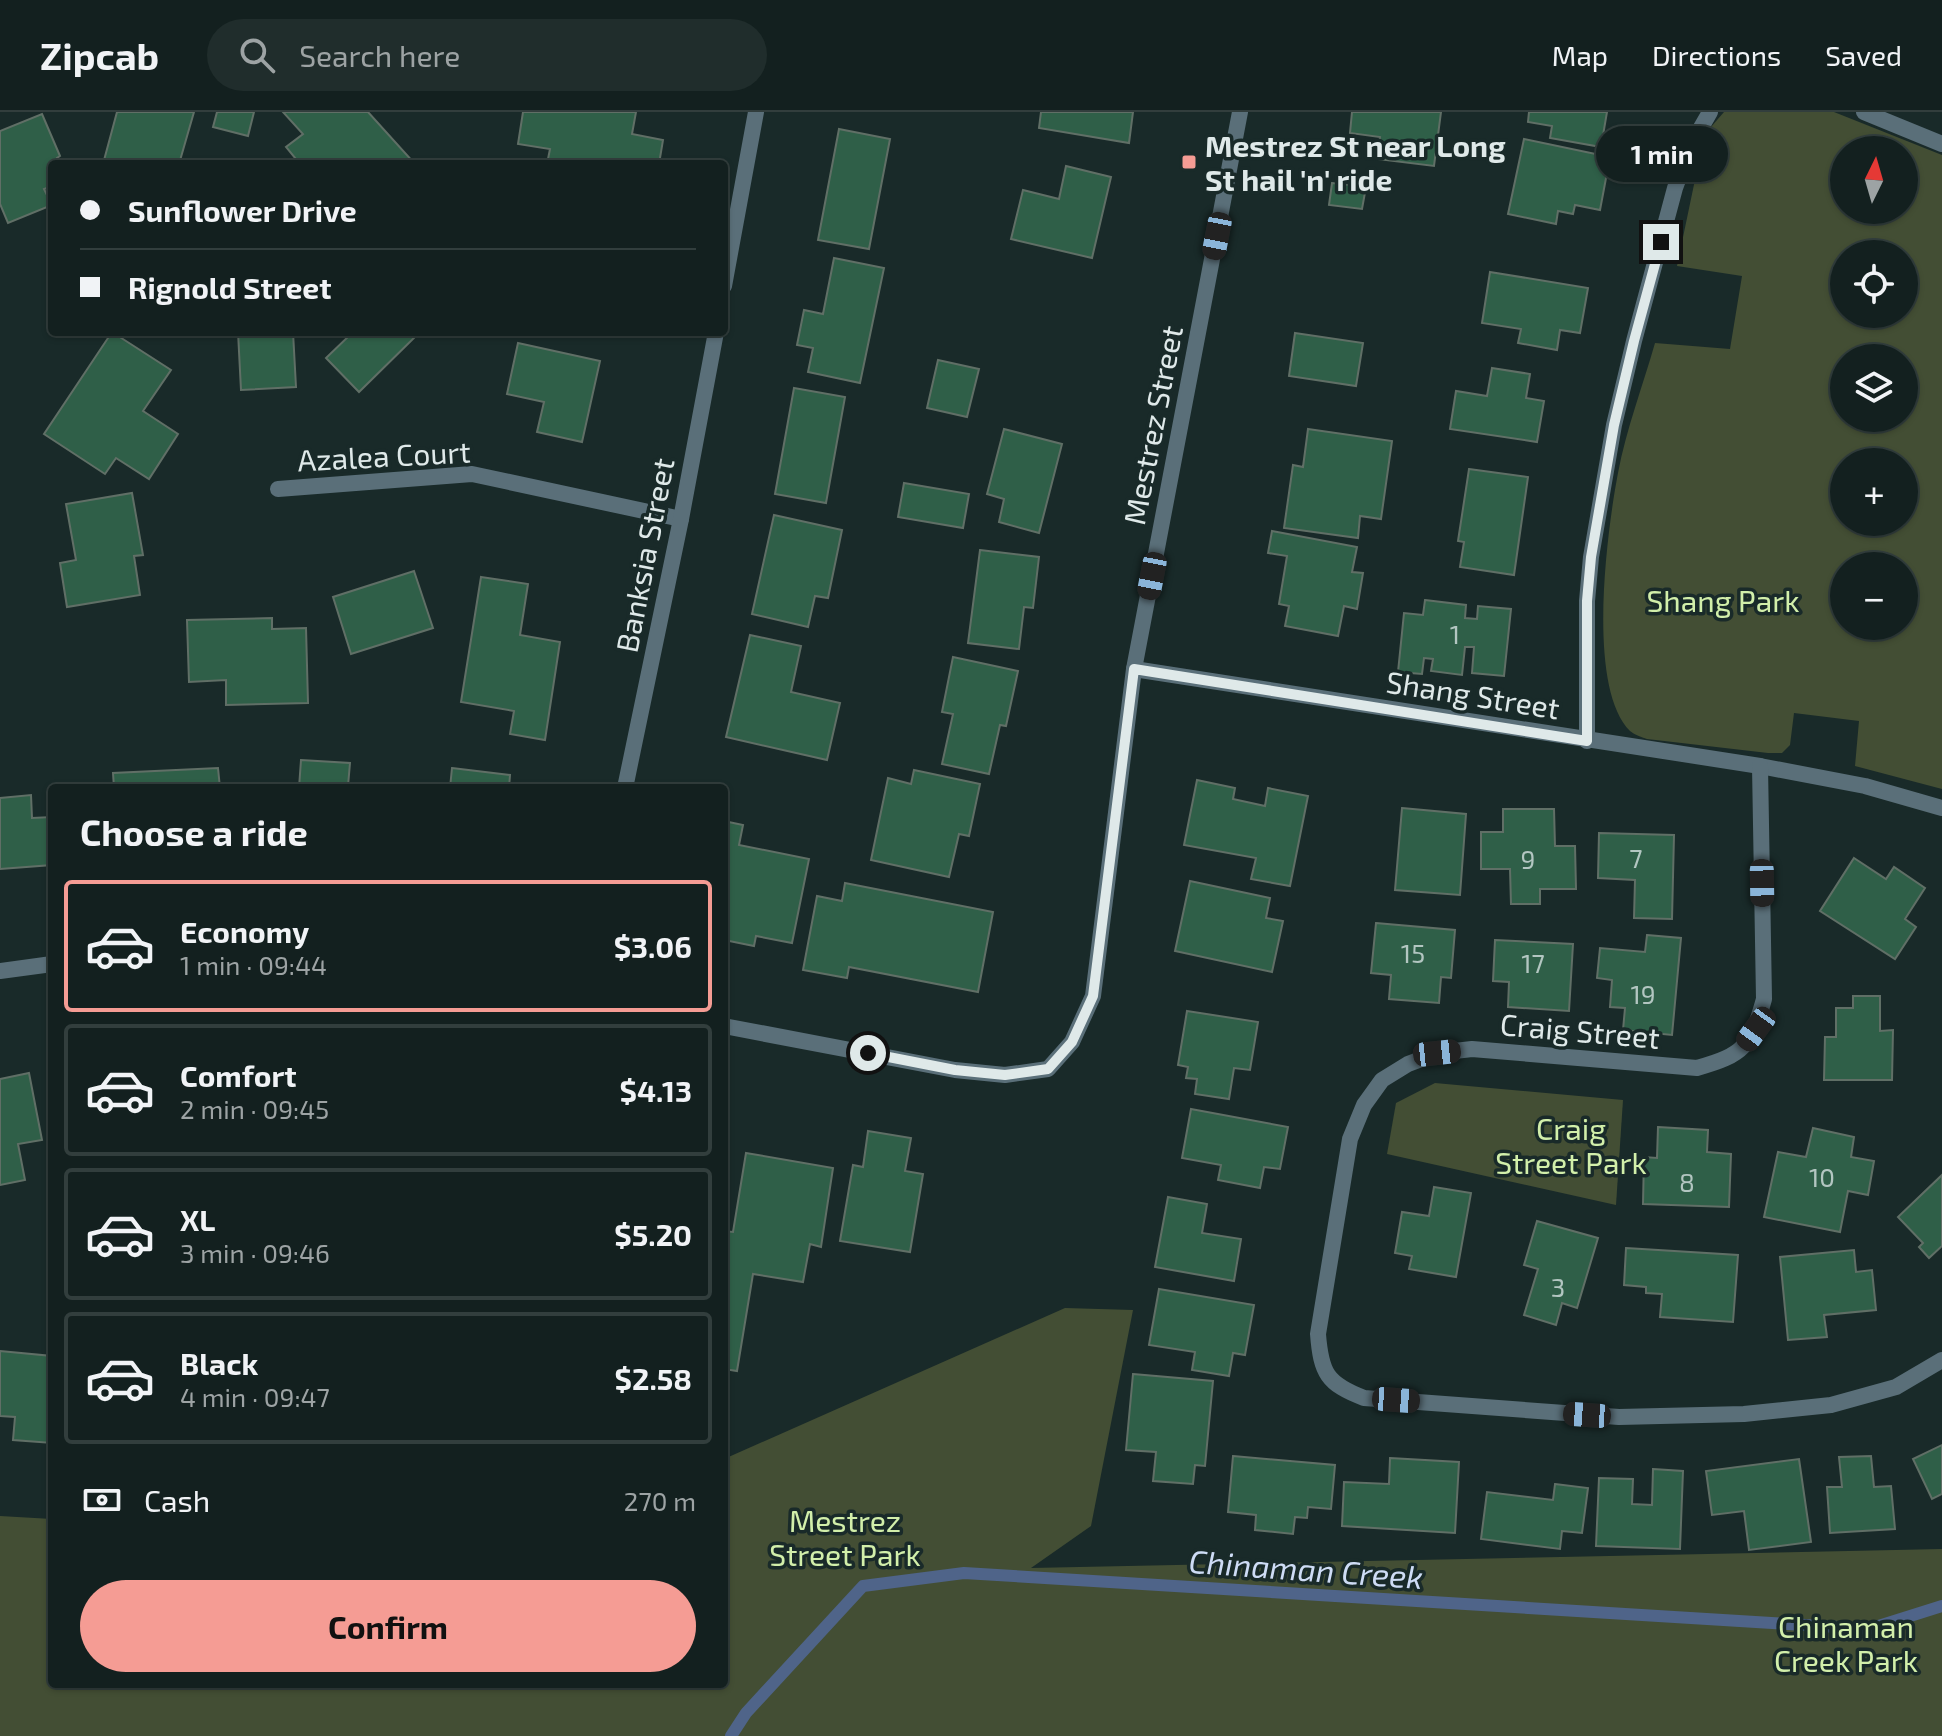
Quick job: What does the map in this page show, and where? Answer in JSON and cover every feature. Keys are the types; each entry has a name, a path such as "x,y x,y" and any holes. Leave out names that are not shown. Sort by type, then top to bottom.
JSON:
{"street":[{"path":"728,264 756,112"},
{"name":"Mestrez Street","path":"728,1027 955,1070 1005,1075 1048,1069 1072,1042 1093,996 1134,669 1240,112"},
{"path":"1587,741 1588,587 1614,425 1675,188 1691,145 1710,112"},
{"path":"1864,112 1942,144"},
{"name":"Banksia Street","path":"626,784 715,336"},
{"name":"Azalea Court","path":"278,489 472,474 681,519"},
{"name":"Shang Street","path":"1134,669 1760,766 1865,786 1942,808"},
{"name":"Craig Street","path":"1760,766 1764,999 1756,1029 1749,1039 1742,1048 1722,1061 1697,1068 1472,1049 1437,1053 1408,1064 1382,1080 1364,1105 1350,1139 1318,1334 1323,1370 1346,1391 1364,1398 1635,1417 1744,1414 1831,1405 1896,1387 1942,1360"},
{"path":"0,971 48,965"}],"green space":[{"name":"Shang Park","path":"1724,112 1834,112 1894,136 1830,136 1830,224 1918,224 1918,145 1942,155 1942,789 1855,766 1859,721 1794,713 1790,745 1782,753 1768,753 1647,739 1630,731 1616,710 1608,680 1603,607 1609,532 1621,457 1630,424 1655,343 1730,349 1742,276 1677,266 1701,151 1711,127"},
{"name":"Craig Street Park","path":"1435,1083 1623,1100 1616,1205 1387,1154 1396,1103"},
{"path":"1065,1308 1133,1310 1091,1526 1031,1568 1942,1549 1942,1736 0,1736 0,1516 48,1519 48,1688 728,1688 728,1457"}],"building":[{"path":"117,112 194,112 180,160 104,160"},
{"path":"217,112 254,112 248,136 213,127"},
{"path":"283,112 368,112 411,160 297,160 286,147 303,134"},
{"path":"523,112 636,112 632,134 663,140 660,160 548,160 550,149 518,144"},
{"path":"1041,112 1133,112 1129,143 1039,128"},
{"path":"1352,112 1441,112 1434,166 1377,159 1380,137 1350,133"},
{"path":"1529,112 1607,112 1601,147 1550,138 1552,126 1528,122"},
{"path":"42,114 60,156 58,160 48,160 48,188 44,189 48,207 8,223 0,204 0,131"},
{"path":"839,129 890,139 869,249 818,240"},
{"path":"1524,139 1610,157 1600,210 1575,205 1573,214 1558,211 1556,224 1508,214"},
{"path":"1066,166 1111,177 1092,258 1011,239 1023,190 1059,199"},
{"path":"1332,183 1366,187 1362,209 1329,205"},
{"path":"834,258 884,268 860,383 808,372 813,348 797,345 804,310 823,314"},
{"path":"1490,272 1588,288 1580,333 1560,330 1557,350 1518,343 1521,329 1482,323"},
{"path":"1295,333 1363,343 1356,386 1289,376"},
{"path":"109,336 118,336 171,370 143,411 178,434 149,479 116,458 105,474 44,434"},
{"path":"238,336 293,336 296,387 241,390"},
{"path":"349,336 416,336 359,392 326,358"},
{"path":"518,343 600,361 582,442 537,432 544,402 507,394"},
{"path":"938,360 979,369 967,417 927,408"},
{"path":"1492,368 1530,374 1526,398 1544,401 1537,442 1450,429 1456,391 1487,396"},
{"path":"794,388 845,397 826,503 775,494"},
{"path":"1004,429 1062,444 1039,533 999,522 1004,499 987,494"},
{"path":"1308,429 1392,441 1381,519 1360,516 1358,538 1284,528 1293,465 1303,467"},
{"path":"1469,469 1528,477 1514,575 1460,567 1464,542 1458,541"},
{"path":"904,483 969,494 963,528 898,517"},
{"path":"132,493 143,555 134,556 140,595 67,607 60,563 76,560 66,504"},
{"path":"774,515 842,530 828,598 815,596 808,627 752,614"},
{"path":"1272,531 1357,547 1352,572 1363,573 1357,609 1344,606 1338,636 1285,626 1289,606 1279,604 1287,556 1268,553"},
{"path":"980,550 1039,557 1033,608 1024,607 1019,649 968,643"},
{"path":"414,571 433,628 351,654 333,597"},
{"path":"481,577 528,584 520,635 560,642 545,740 510,734 514,711 461,702"},
{"path":"1425,600 1466,605 1465,618 1477,619 1478,606 1511,609 1504,676 1472,673 1474,647 1465,647 1462,675 1431,671 1433,659 1424,658 1422,674 1398,672 1404,613 1423,615"},
{"path":"272,618 272,629 306,628 308,703 226,705 226,680 189,682 187,620"},
{"path":"750,635 801,646 791,692 840,703 827,760 726,737"},
{"path":"953,657 1018,671 1006,726 1000,725 989,774 942,764 953,714 942,712"},
{"path":"301,760 350,763 348,784 299,784"},
{"path":"218,768 220,784 114,784 113,773"},
{"path":"452,768 510,775 509,784 450,784"},
{"path":"914,770 980,784 969,836 959,834 949,877 871,860 888,778 911,784"},
{"path":"1197,780 1235,788 1233,799 1265,806 1268,788 1308,796 1290,886 1251,879 1256,858 1184,845"},
{"path":"31,795 32,818 48,817 48,865 0,869 0,798"},
{"path":"1402,808 1466,814 1460,895 1395,890"},
{"path":"1503,809 1554,809 1555,846 1575,846 1576,889 1540,889 1540,904 1511,904 1510,869 1481,869 1481,832 1503,832"},
{"path":"728,822 743,825 739,845 809,859 792,943 756,936 754,946 728,941"},
{"path":"1599,833 1674,835 1672,919 1634,918 1635,880 1598,878"},
{"path":"1854,858 1886,879 1894,867 1925,888 1905,919 1916,927 1895,959 1820,911"},
{"path":"1190,881 1270,898 1266,918 1283,921 1272,972 1175,951"},
{"path":"845,883 993,912 978,992 849,967 847,978 803,970 817,896 842,901"},
{"path":"1376,923 1455,930 1451,978 1441,977 1439,1003 1389,999 1391,975 1371,973"},
{"path":"1647,935 1681,938 1672,1035 1623,1030 1625,1008 1610,1007 1612,980 1597,978 1600,948 1645,952"},
{"path":"1495,940 1573,944 1569,1011 1508,1007 1509,982 1493,981"},
{"path":"1853,996 1880,996 1880,1031 1893,1030 1892,1080 1824,1080 1825,1037 1836,1037 1836,1008 1853,1008"},
{"path":"1187,1011 1258,1022 1250,1070 1234,1068 1229,1099 1195,1094 1197,1079 1186,1078 1188,1067 1178,1065"},
{"path":"29,1073 42,1140 18,1144 25,1180 0,1185 0,1079"},
{"path":"1191,1109 1288,1127 1280,1169 1264,1167 1260,1188 1218,1180 1221,1165 1182,1158"},
{"path":"1658,1127 1708,1130 1707,1152 1731,1154 1729,1207 1643,1204 1644,1157 1657,1158"},
{"path":"1813,1128 1854,1137 1851,1157 1874,1161 1868,1195 1848,1191 1840,1232 1764,1217 1778,1152 1806,1157"},
{"path":"868,1131 911,1138 905,1171 923,1174 910,1252 840,1241 853,1165 863,1167"},
{"path":"746,1153 833,1168 821,1247 810,1244 803,1282 753,1274 737,1371 728,1370 728,1231 733,1232"},
{"path":"1942,1175 1942,1246 1929,1258 1919,1247 1923,1243 1898,1217"},
{"path":"1434,1187 1471,1193 1456,1277 1409,1269 1412,1256 1395,1253 1402,1212 1429,1216"},
{"path":"1168,1197 1207,1204 1202,1233 1241,1239 1234,1281 1155,1267"},
{"path":"1537,1221 1598,1238 1577,1308 1562,1303 1556,1325 1524,1315 1538,1269 1524,1265"},
{"path":"1626,1248 1738,1255 1733,1322 1660,1317 1662,1294 1646,1293 1646,1287 1624,1285"},
{"path":"1854,1250 1856,1272 1872,1270 1876,1310 1824,1315 1827,1337 1788,1340 1780,1257"},
{"path":"1159,1289 1254,1305 1245,1355 1233,1353 1229,1376 1192,1370 1195,1352 1149,1345"},
{"path":"0,1351 48,1356 48,1443 13,1440 15,1417 0,1416"},
{"path":"1133,1374 1213,1381 1205,1466 1195,1465 1193,1484 1153,1481 1156,1452 1126,1450"},
{"path":"1942,1445 1942,1494 1932,1499 1913,1459"},
{"path":"1233,1456 1335,1465 1331,1509 1308,1507 1307,1518 1295,1517 1293,1534 1255,1530 1256,1515 1228,1512"},
{"path":"1871,1456 1874,1487 1891,1486 1895,1529 1830,1533 1827,1487 1842,1487 1839,1457"},
{"path":"1390,1458 1459,1462 1455,1533 1342,1526 1344,1482 1389,1484"},
{"path":"1799,1459 1811,1542 1749,1550 1744,1511 1712,1515 1706,1471"},
{"path":"1653,1469 1683,1471 1680,1549 1596,1546 1599,1478 1633,1479 1632,1504 1652,1505"},
{"path":"1555,1484 1588,1488 1582,1533 1562,1531 1560,1549 1481,1539 1487,1492 1553,1500"}],"waterway":[{"name":"Chinaman Creek","path":"731,1736 746,1713 863,1586 964,1573 1869,1629 1942,1606"}],"place":[{"name":"Mestrez St near Long St hail 'n' ride","path":"1189,162"}],"route":[{"path":"868,1053 955,1070 1005,1075 1048,1069 1072,1042 1093,996 1134,669 1587,741 1587,601 1591,557 1614,425 1661,242"}],"park label":[{"name":"Mestrez Street Park","path":"845,1537"},
{"name":"Chinaman Creek Park","path":"1846,1643"}]}
